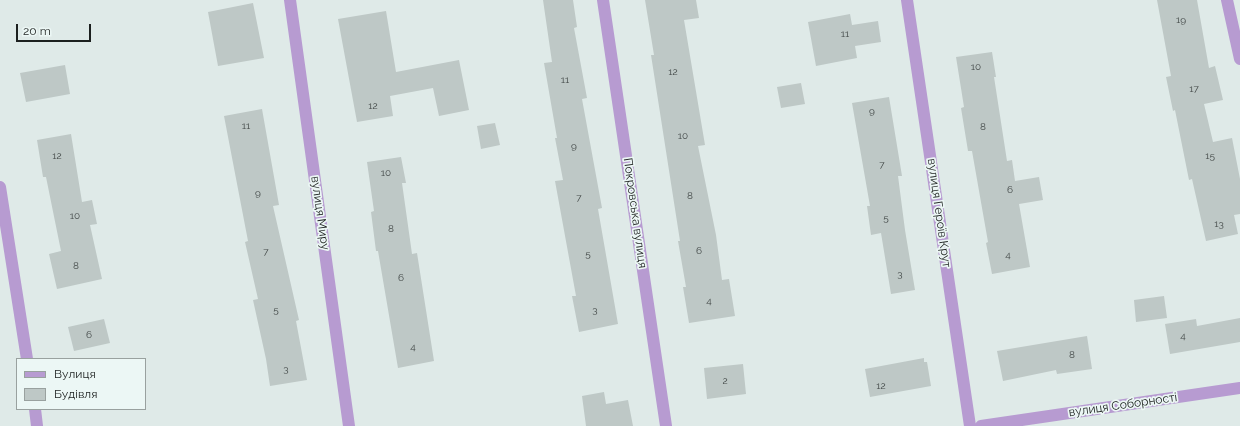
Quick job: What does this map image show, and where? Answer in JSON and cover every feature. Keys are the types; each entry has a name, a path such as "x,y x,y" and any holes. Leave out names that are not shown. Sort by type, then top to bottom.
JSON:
{"street":[{"name":"вулиця Миру","path":"290,0 349,426"},
{"name":"Покровська вулиця","path":"603,0 666,426"},
{"name":"вулиця Героїв Крут","path":"908,0 970,426"},
{"path":"1227,0 1240,59"},
{"path":"0,187 27,358"},
{"name":"вулиця Соборності","path":"981,426 1240,388"},
{"path":"35,410 37,426"}],"building":[{"path":"543,0 573,0 577,27 574,28 587,98 582,99 602,208 598,209 618,324 579,332 572,296 576,296 555,181 563,180 544,63 552,62"},
{"path":"645,0 696,0 699,18 684,20 705,145 698,146 716,235 722,280 729,279 735,316 689,323 683,287 686,287 678,241 680,241 651,55 654,55"},
{"path":"1157,0 1197,0 1209,68 1215,66 1223,100 1204,104 1213,142 1232,138 1240,179 1240,214 1234,215 1238,234 1206,241 1192,179 1189,180 1175,110 1173,111 1166,77 1171,76"},
{"path":"253,3 264,58 218,66 208,12"},
{"path":"386,11 396,72 459,60 469,110 439,116 433,88 390,96 393,116 357,122 338,19"},
{"path":"850,14 852,25 878,21 881,42 855,46 857,58 816,66 808,22"},
{"path":"992,52 996,77 994,77 1007,161 1012,160 1015,181 1039,177 1043,200 1019,204 1030,267 992,274 972,151 968,151 961,108 964,107 956,57"},
{"path":"65,65 70,94 26,102 20,73"},
{"path":"801,83 805,104 781,108 777,87"},
{"path":"889,97 902,176 898,176 915,290 891,294 881,233 871,235 867,206 870,206 852,103"},
{"path":"262,109 279,205 273,206 299,320 296,321 307,380 270,386 266,359 253,300 258,299 245,242 248,241 224,116"},
{"path":"495,123 500,145 481,149 477,126"},
{"path":"71,134 82,202 92,200 97,224 90,225 102,279 57,289 49,254 61,251 46,177 43,177 37,140"},
{"path":"401,157 406,183 402,183 412,254 417,253 434,361 398,368 378,251 376,251 371,212 374,211 367,162"},
{"path":"1164,296 1167,318 1136,322 1134,300"},
{"path":"1240,318 1240,342 1170,354 1165,324 1196,319 1197,326"},
{"path":"104,319 110,343 74,351 68,327"},
{"path":"1087,336 1092,369 1057,374 1056,370 1003,381 997,351"},
{"path":"924,358 924,362 927,362 931,386 870,397 865,369"},
{"path":"743,364 746,394 707,399 704,368"},
{"path":"604,392 606,404 628,400 633,426 586,426 582,396"}]}
